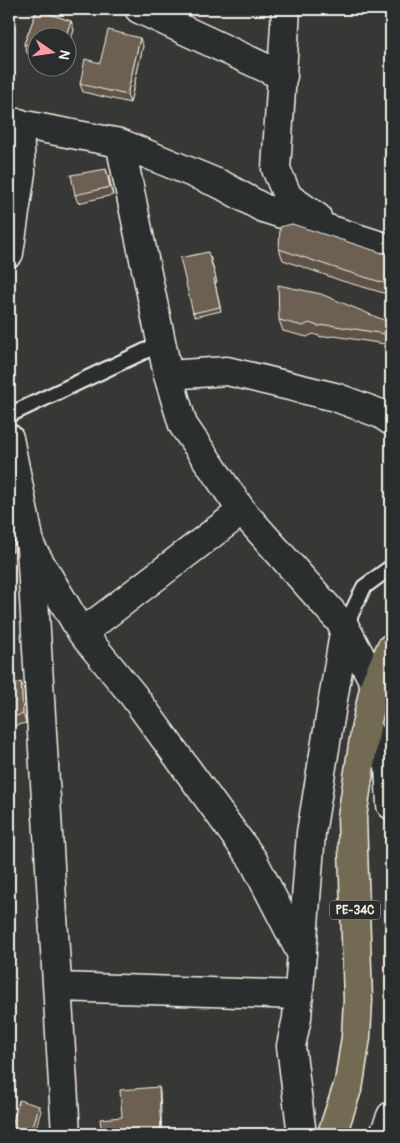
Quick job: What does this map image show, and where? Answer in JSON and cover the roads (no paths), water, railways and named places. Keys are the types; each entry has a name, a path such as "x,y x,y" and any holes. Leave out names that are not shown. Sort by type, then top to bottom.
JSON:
{"main road":[{"name":"PE-34C","path":"332,1134 349,1083 356,1037 358,1000 352,817 366,726 376,684 391,648"}],"street":[{"path":"139,9 283,76"},
{"path":"286,9 276,170 288,197 340,233"},
{"path":"9,253 21,172 14,123 120,143 222,186 263,208 391,249"},
{"path":"120,143 168,375 183,425 242,511 345,627 376,684"},
{"path":"168,375 227,371 334,397 381,414 391,421"},
{"path":"9,438 31,548 59,987 66,1134"},
{"path":"82,633 242,511"},
{"path":"31,548 82,633 133,695 254,860 302,956"},
{"path":"301,1127 291,1046 297,1018 311,834 345,627"},
{"path":"366,726 390,764 391,805"},
{"path":"59,987 299,996"},
{"path":"384,1134 391,1116"}],"lane":[{"path":"9,415 162,343"},
{"path":"345,627 364,587 391,567"}]}
